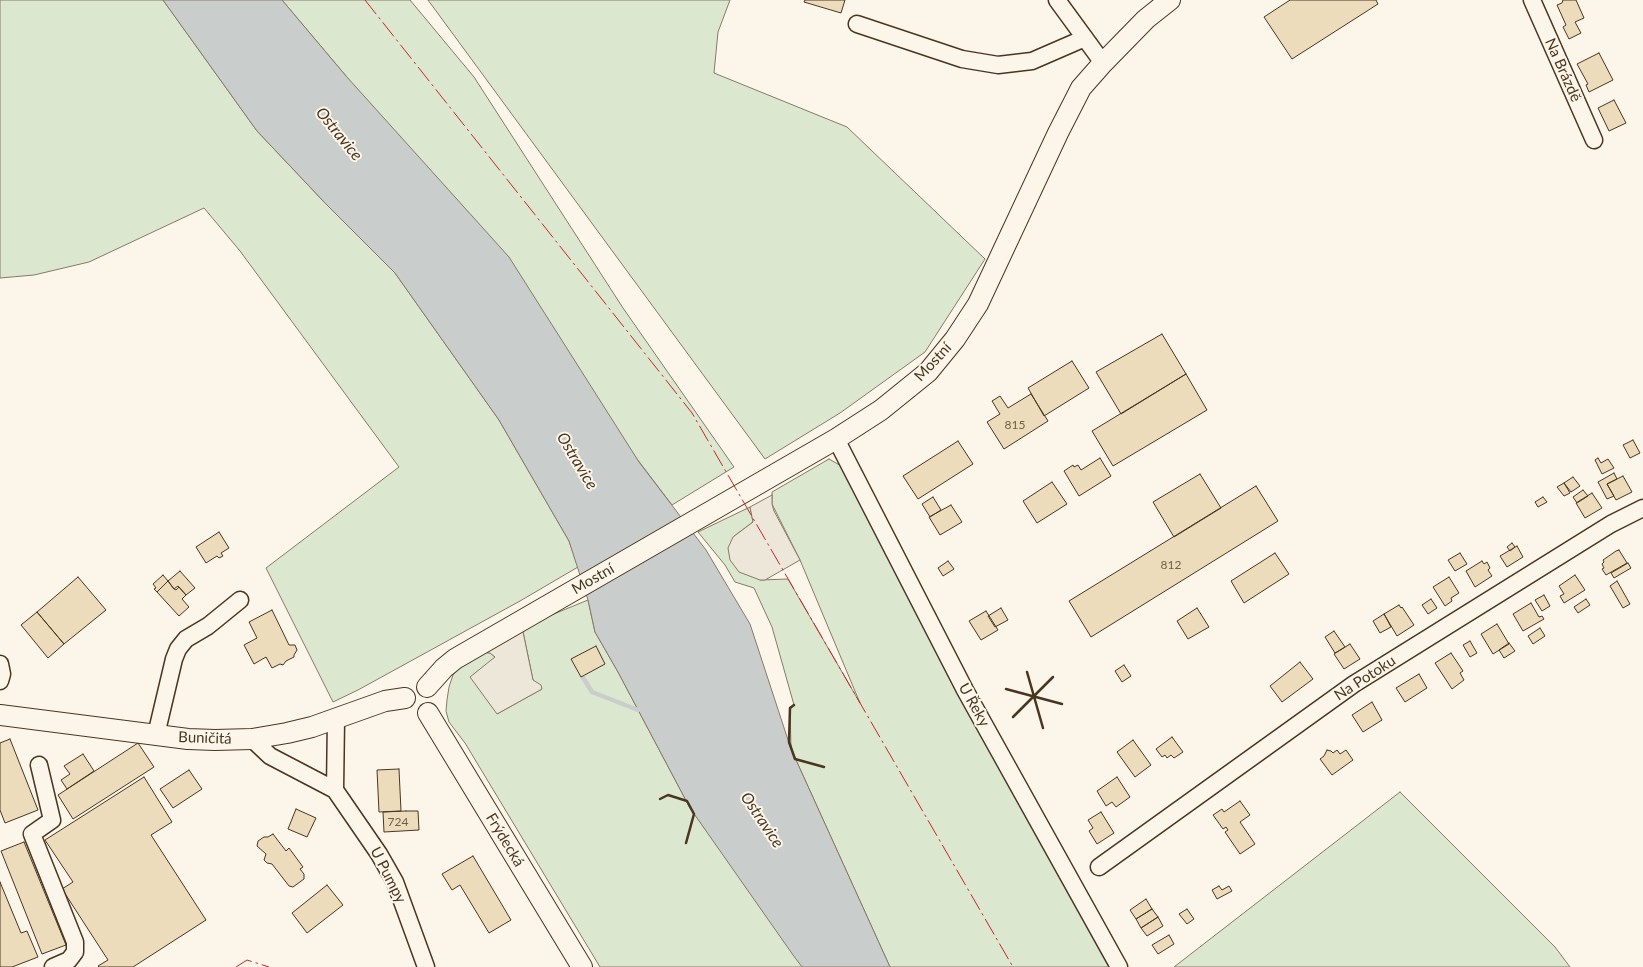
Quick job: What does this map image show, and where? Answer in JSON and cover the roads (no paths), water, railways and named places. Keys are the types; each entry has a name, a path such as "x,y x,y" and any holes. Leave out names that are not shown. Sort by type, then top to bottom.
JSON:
{"main road":[{"name":"Mostní","path":"427,687 455,659 836,439 881,410 928,372 955,339 978,304 1081,88 1146,19 1170,0"},
{"path":"420,685 427,687 433,694 435,701 433,708 428,713 419,715 411,713 406,707 404,698 406,693 413,687 420,685"},
{"name":"Buničitá","path":"0,715 156,735 215,740 252,739 287,734 385,701 404,698"},
{"name":"Frýdecká","path":"428,713 582,967"}],"street":[{"path":"1057,0 1103,63"},
{"name":"Na Brázdě","path":"1532,0 1594,140"},
{"path":"857,24 962,59 998,65 1032,61 1085,38"},
{"name":"U Řeky","path":"836,439 965,690 1120,967"},
{"name":"Na Potoku","path":"1099,867 1354,684 1611,524 1643,508"},
{"path":"156,735 178,649 186,639 208,626 240,600"},
{"path":"0,664 2,674 0,681"},
{"path":"335,790 336,719"},
{"name":"U Pumpy","path":"252,739 270,756 335,790 380,854 395,882 426,967"},
{"path":"39,764 52,820 32,834 74,942 75,952 69,960 53,967"}],"water":[{"name":"Ostravice","path":"163,0 282,0 346,76 509,257 639,462 706,550 750,624 791,749 890,967 802,967 690,808 595,632 588,600 569,541 499,420 395,273 257,131"}],"waterway":[{"path":"582,676 592,692 638,710"}]}
